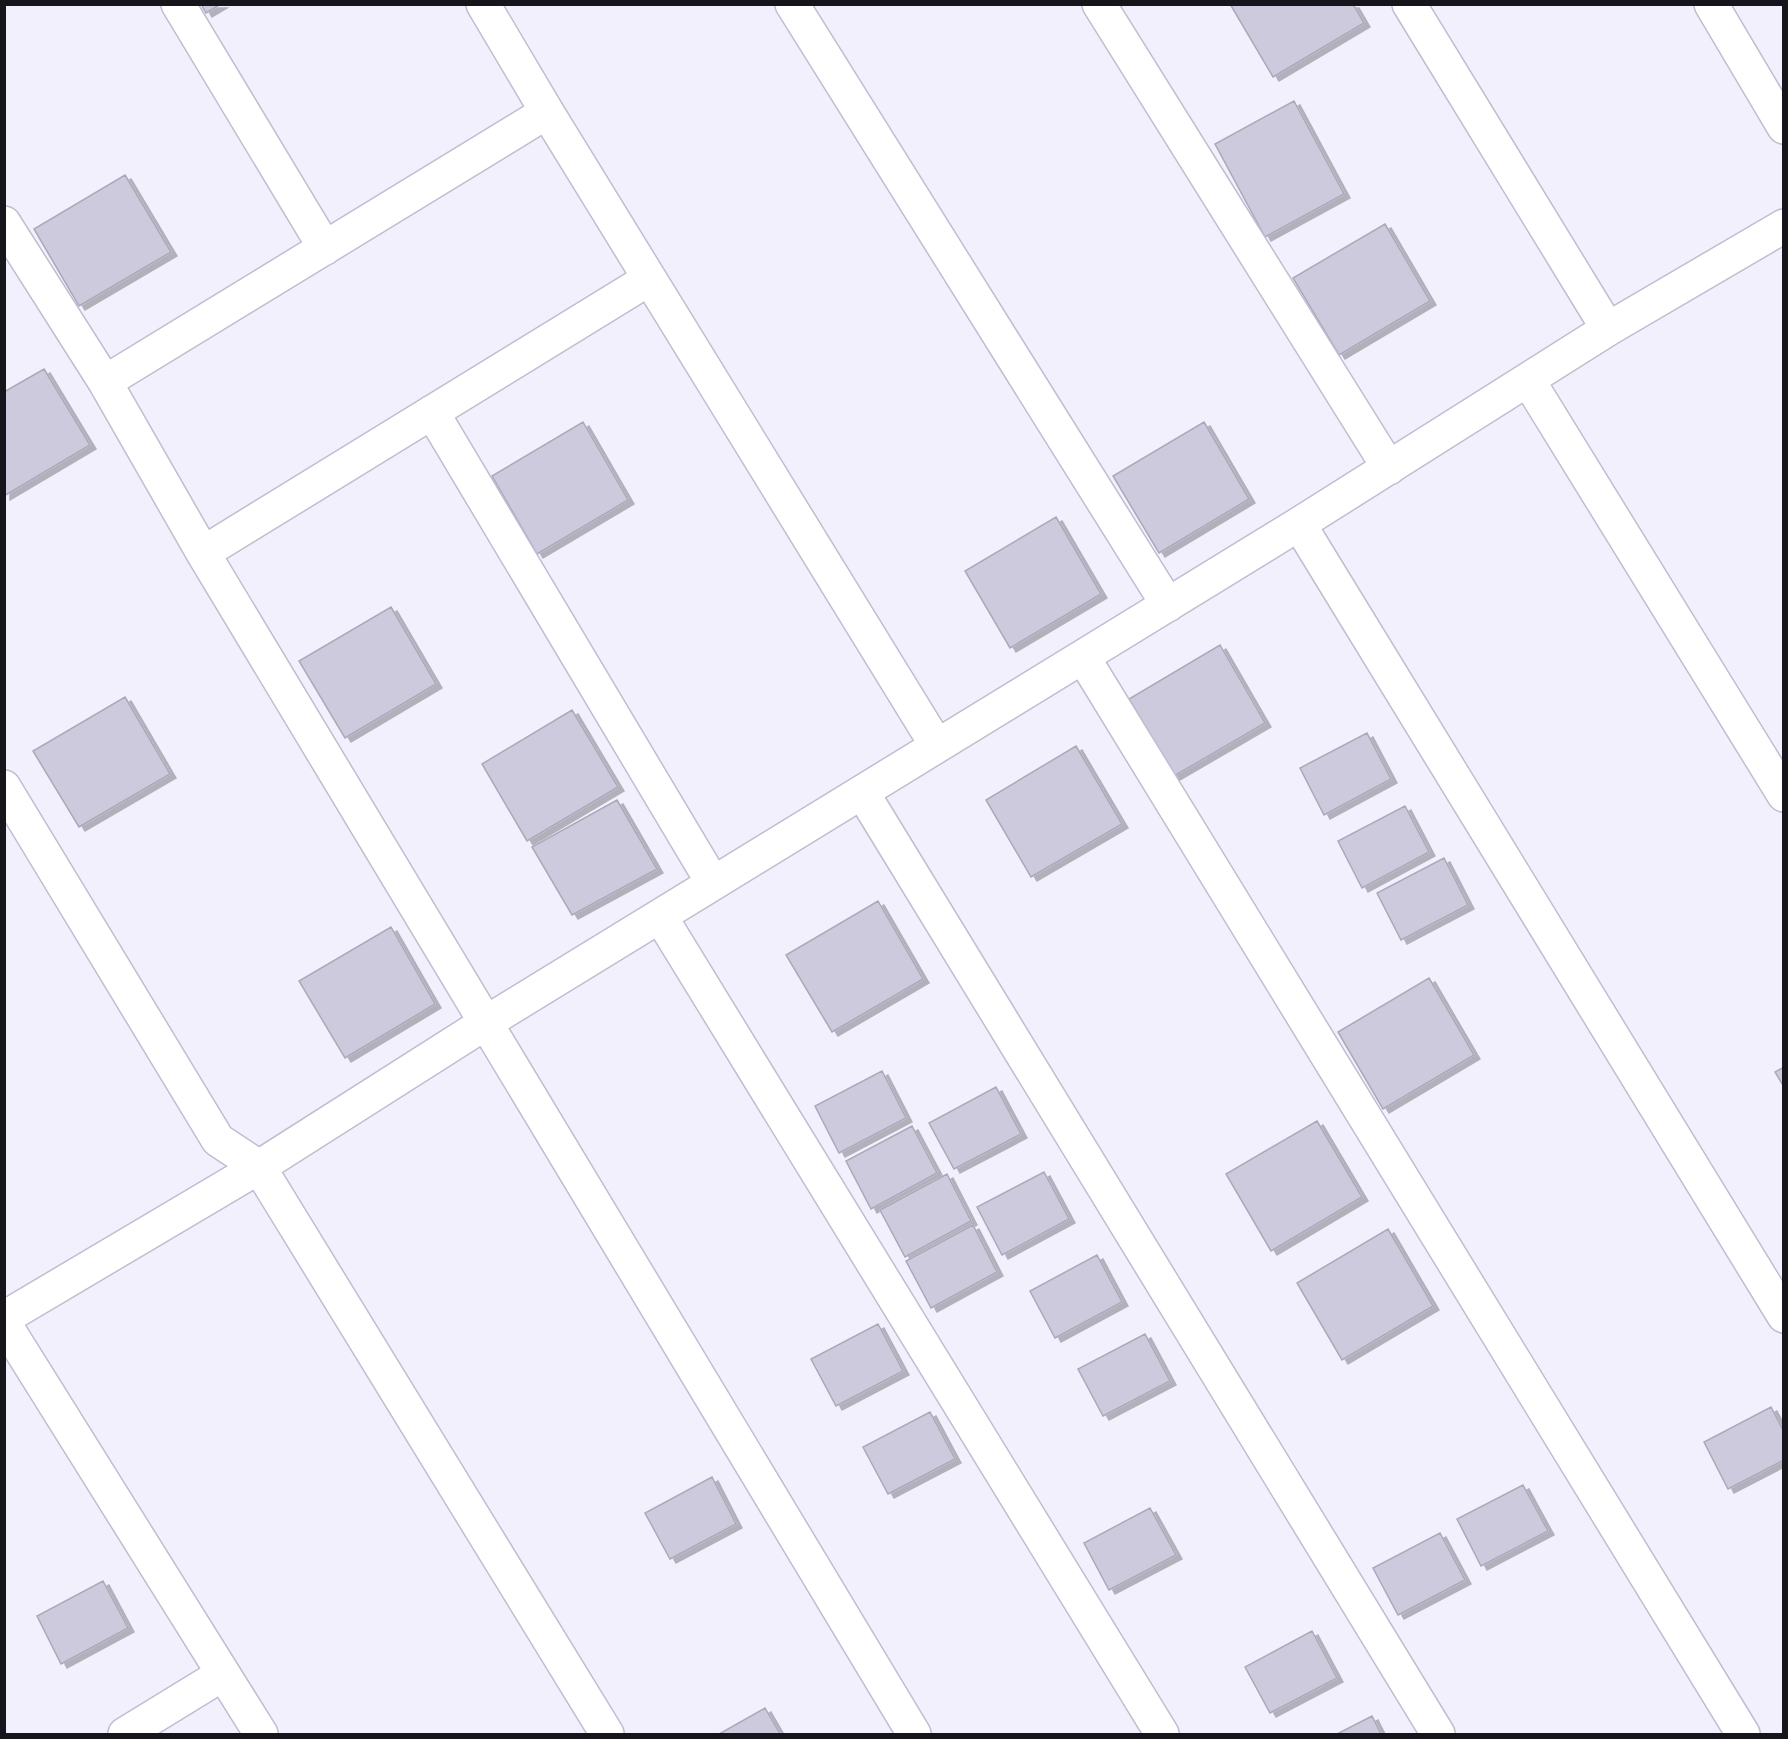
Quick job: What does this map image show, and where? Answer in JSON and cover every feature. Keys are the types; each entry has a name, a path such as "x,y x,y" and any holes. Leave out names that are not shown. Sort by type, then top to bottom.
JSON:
{"street":[{"path":"178,4 325,248"},
{"path":"483,4 649,279 937,746"},
{"path":"792,4 1168,605"},
{"path":"1099,4 1389,468"},
{"path":"1409,4 1608,329"},
{"path":"1711,4 1784,127"},
{"path":"105,382 547,112"},
{"path":"4,223 105,382 203,553 914,1734"},
{"path":"4,1318 259,1167 487,1022 1168,605 1608,329 1781,233"},
{"path":"203,553 649,279"},
{"path":"1528,380 1784,795"},
{"path":"432,412 713,883"},
{"path":"1299,524 1784,1316"},
{"path":"1083,657 1743,1734"},
{"path":"4,787 218,1140 259,1167 607,1734"},
{"path":"862,792 1438,1734"},
{"path":"660,916 1162,1734"},
{"path":"4,1323 261,1734"},
{"path":"125,1734 223,1674"}],"building":[{"path":"201,4 221,4 206,13"},
{"path":"1230,4 1353,4 1364,23 1273,77"},
{"path":"1294,101 1344,194 1265,237 1215,144"},
{"path":"125,175 171,252 79,306 34,229"},
{"path":"1385,224 1430,301 1339,355 1293,278"},
{"path":"44,369 90,445 4,496 4,392"},
{"path":"583,422 628,500 537,554 492,476"},
{"path":"1204,422 1249,499 1159,553 1113,476"},
{"path":"1056,517 1101,594 1010,648 965,571"},
{"path":"391,607 436,684 345,738 299,661"},
{"path":"1220,645 1265,723 1174,776 1129,699"},
{"path":"125,697 170,774 79,827 33,751"},
{"path":"572,710 618,787 527,841 482,764"},
{"path":"1367,733 1391,779 1324,815 1300,768"},
{"path":"1076,746 1122,824 1031,877 986,800"},
{"path":"617,800 657,869 572,915 532,847"},
{"path":"1405,806 1429,852 1362,888 1338,841"},
{"path":"1444,858 1468,905 1401,940 1377,893"},
{"path":"878,901 923,979 832,1032 786,955"},
{"path":"391,927 435,1004 345,1058 299,981"},
{"path":"1429,978 1474,1055 1383,1109 1338,1032"},
{"path":"1784,1067 1784,1087 1775,1072"},
{"path":"882,1071 906,1118 839,1153 815,1106"},
{"path":"996,1087 1021,1134 954,1169 929,1123"},
{"path":"1317,1121 1362,1197 1271,1251 1226,1174"},
{"path":"912,1126 937,1173 871,1209 846,1161"},
{"path":"1044,1172 1069,1219 1002,1255 977,1207"},
{"path":"947,1174 971,1221 905,1257 880,1210"},
{"path":"973,1225 997,1272 931,1308 906,1261"},
{"path":"1388,1229 1433,1306 1342,1360 1297,1283"},
{"path":"1097,1255 1122,1302 1055,1338 1030,1291"},
{"path":"878,1324 903,1371 836,1406 811,1359"},
{"path":"1145,1334 1170,1381 1103,1416 1078,1369"},
{"path":"1771,1407 1784,1432 1784,1460 1728,1489 1704,1442"},
{"path":"930,1412 955,1459 888,1494 863,1447"},
{"path":"712,1477 736,1524 670,1559 645,1513"},
{"path":"1523,1485 1548,1531 1481,1566 1457,1519"},
{"path":"1150,1508 1176,1555 1109,1590 1084,1543"},
{"path":"1440,1533 1465,1580 1398,1615 1373,1568"},
{"path":"103,1581 128,1628 61,1664 37,1616"},
{"path":"1312,1631 1337,1678 1270,1713 1245,1667"},
{"path":"765,1708 780,1734 719,1734"},
{"path":"1372,1716 1381,1734 1337,1734"}]}
